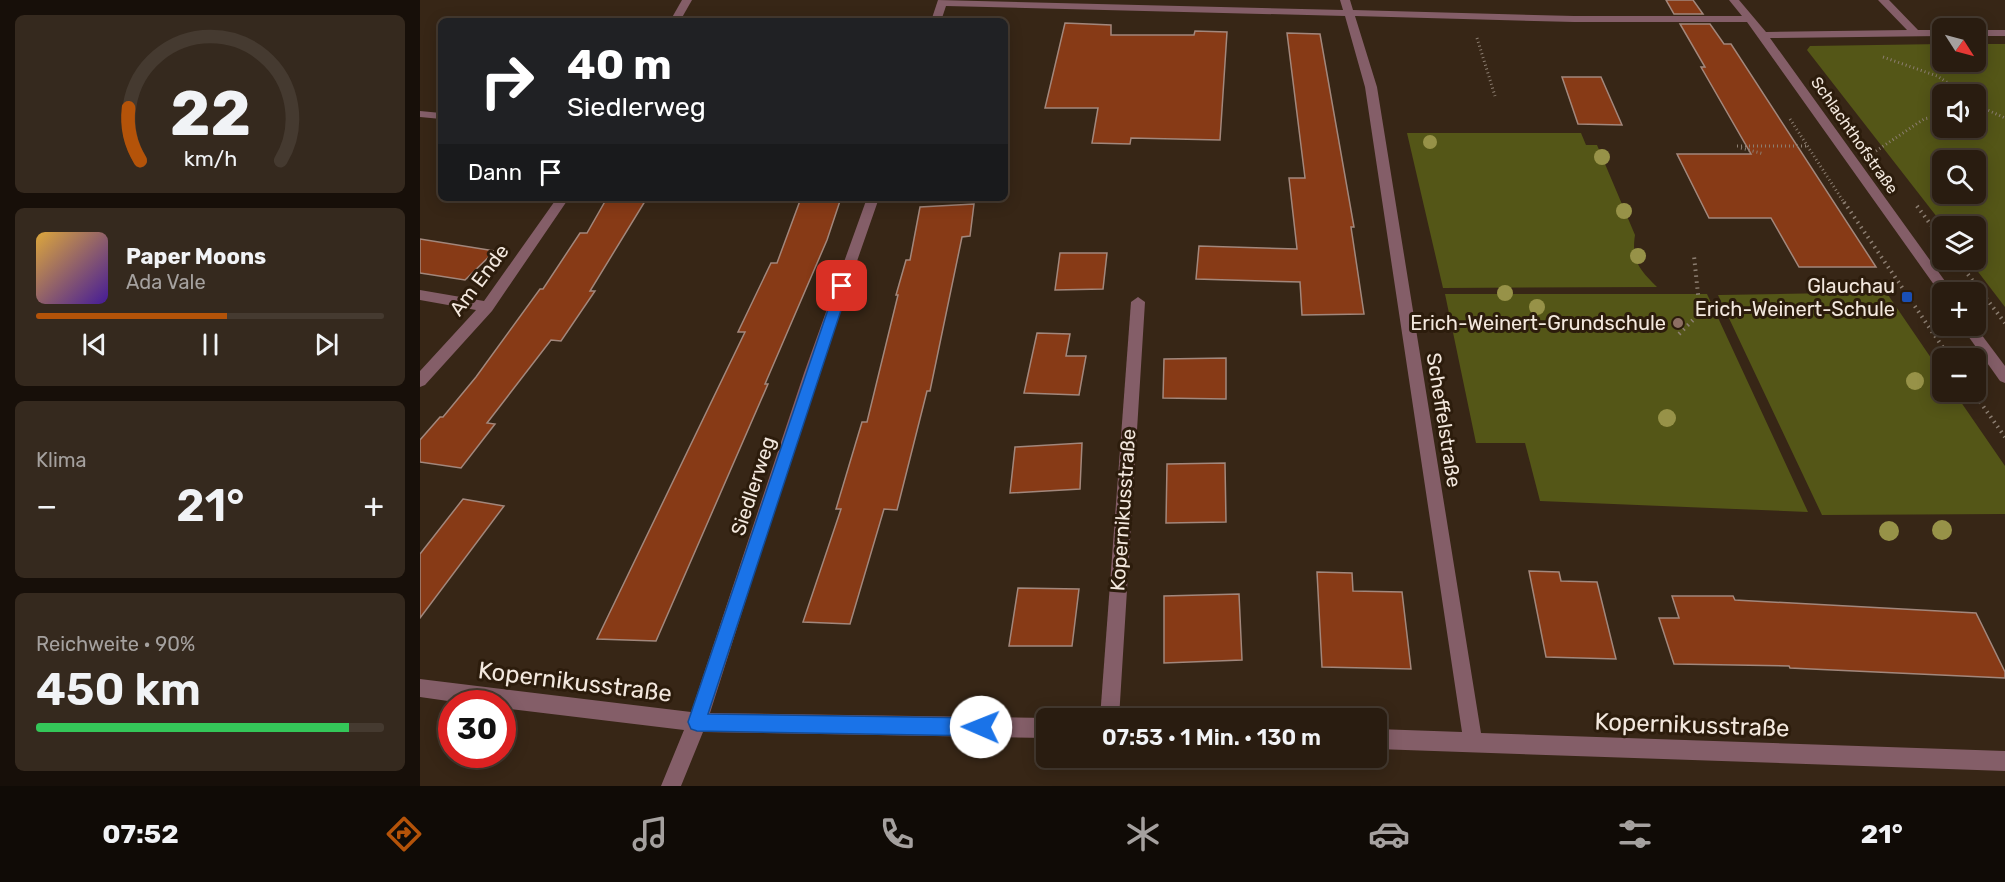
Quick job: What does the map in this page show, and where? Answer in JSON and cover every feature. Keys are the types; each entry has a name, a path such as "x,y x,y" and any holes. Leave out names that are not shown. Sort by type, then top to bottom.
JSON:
{"street":[{"path":"677,18 687,0"},
{"name":"Schlachthofstraße","path":"1734,0 1763,35 1938,282"},
{"path":"1883,0 1916,34"},
{"path":"937,18 943,1 1348,7 1471,17 1670,21 1750,19"},
{"name":"Scheffelstraße","path":"1348,7 1371,87 1473,743"},
{"path":"1763,35 1932,33"},
{"path":"1986,33 2005,33"},
{"path":"420,114 438,116"},
{"name":"Am Ende","path":"420,381 487,307 561,201"},
{"name":"Siedlerweg","path":"671,786 697,722 812,373 872,201"},
{"path":"420,295 487,307"},
{"name":"Kopernikusstraße","path":"1110,708 1138,302"},
{"path":"1975,336 2005,377"},
{"name":"Kopernikusstraße","path":"420,688 697,722 1036,728"},
{"name":"Kopernikusstraße","path":"1387,740 2005,761"}],"path":[{"path":"1471,17 1495,96"},
{"path":"1875,54 1918,68 1953,84"},
{"path":"1986,108 2005,118"},
{"path":"1789,117 1943,348"},
{"path":"1876,151 1924,119 1932,117"},
{"path":"1764,154 1737,146 1807,146"},
{"path":"1679,334 1700,313 1694,256"},
{"path":"1965,270 2005,323"},
{"path":"1980,402 2005,437"}],"shaded area":[{"path":"1932,44 1932,72 1986,72 1986,44 2005,44 2005,307 1977,270 1986,270 1986,216 1936,216 1807,50 1810,46"},
{"path":"1407,133 1581,133 1586,145 1597,145 1635,235 1634,252 1638,264 1657,287 1443,288"},
{"path":"1886,292 1932,359 1932,402 1961,402 2005,466 2005,514 1822,515 1718,295"},
{"path":"1445,294 1707,294 1808,512 1540,501 1525,443 1476,443"}],"building":[{"path":"1666,0 1693,0 1703,14 1674,14"},
{"path":"1065,23 1111,25 1111,35 1194,35 1195,31 1227,32 1220,140 1131,138 1130,144 1092,143 1098,108 1045,108"},
{"path":"1680,24 1710,24 1724,44 1731,44 1876,267 1799,267 1771,218 1709,218 1677,154 1751,154 1701,67 1705,67"},
{"path":"1287,33 1320,34 1354,227 1351,227 1364,314 1302,315 1300,282 1196,279 1199,246 1297,249 1289,178 1305,178"},
{"path":"1562,77 1601,77 1622,125 1578,124"},
{"path":"605,201 645,201 590,291 595,291 561,341 551,340 487,423 495,424 461,468 420,462 420,440 440,417 443,417 476,377 540,289 543,289 580,233 587,233"},
{"path":"800,201 840,201 827,240 765,384 768,384 656,641 597,639 745,332 738,332 771,263 777,263"},
{"path":"974,204 970,236 962,237 930,391 927,391 897,510 884,509 850,624 803,622 841,509 836,509 862,422 867,422 898,295 896,295 906,260 910,260 920,207"},
{"path":"420,239 495,251 465,280 420,273"},
{"path":"1060,253 1107,253 1103,289 1055,290"},
{"path":"1037,333 1070,334 1066,356 1086,356 1079,395 1024,393"},
{"path":"1226,358 1226,399 1163,398 1164,359"},
{"path":"1082,443 1080,489 1010,493 1015,447"},
{"path":"1225,463 1226,522 1166,523 1167,464"},
{"path":"463,499 504,506 420,618 420,554"},
{"path":"1529,571 1559,572 1561,581 1597,582 1616,659 1546,657"},
{"path":"1317,572 1352,573 1353,591 1402,592 1411,669 1322,667"},
{"path":"1018,588 1079,589 1072,646 1009,646"},
{"path":"1239,594 1242,660 1164,663 1164,596"},
{"path":"1672,596 1733,596 1735,600 1976,613 2005,672 2005,678 1790,668 1789,666 1674,664 1659,618 1679,618"}],"place":[{"name":"Glauchau Erich-Weinert-Schule","path":"1907,297"},
{"name":"Erich-Weinert-Grundschule","path":"1678,323"}],"route":[{"path":"842,286 697,722 981,727"}]}
